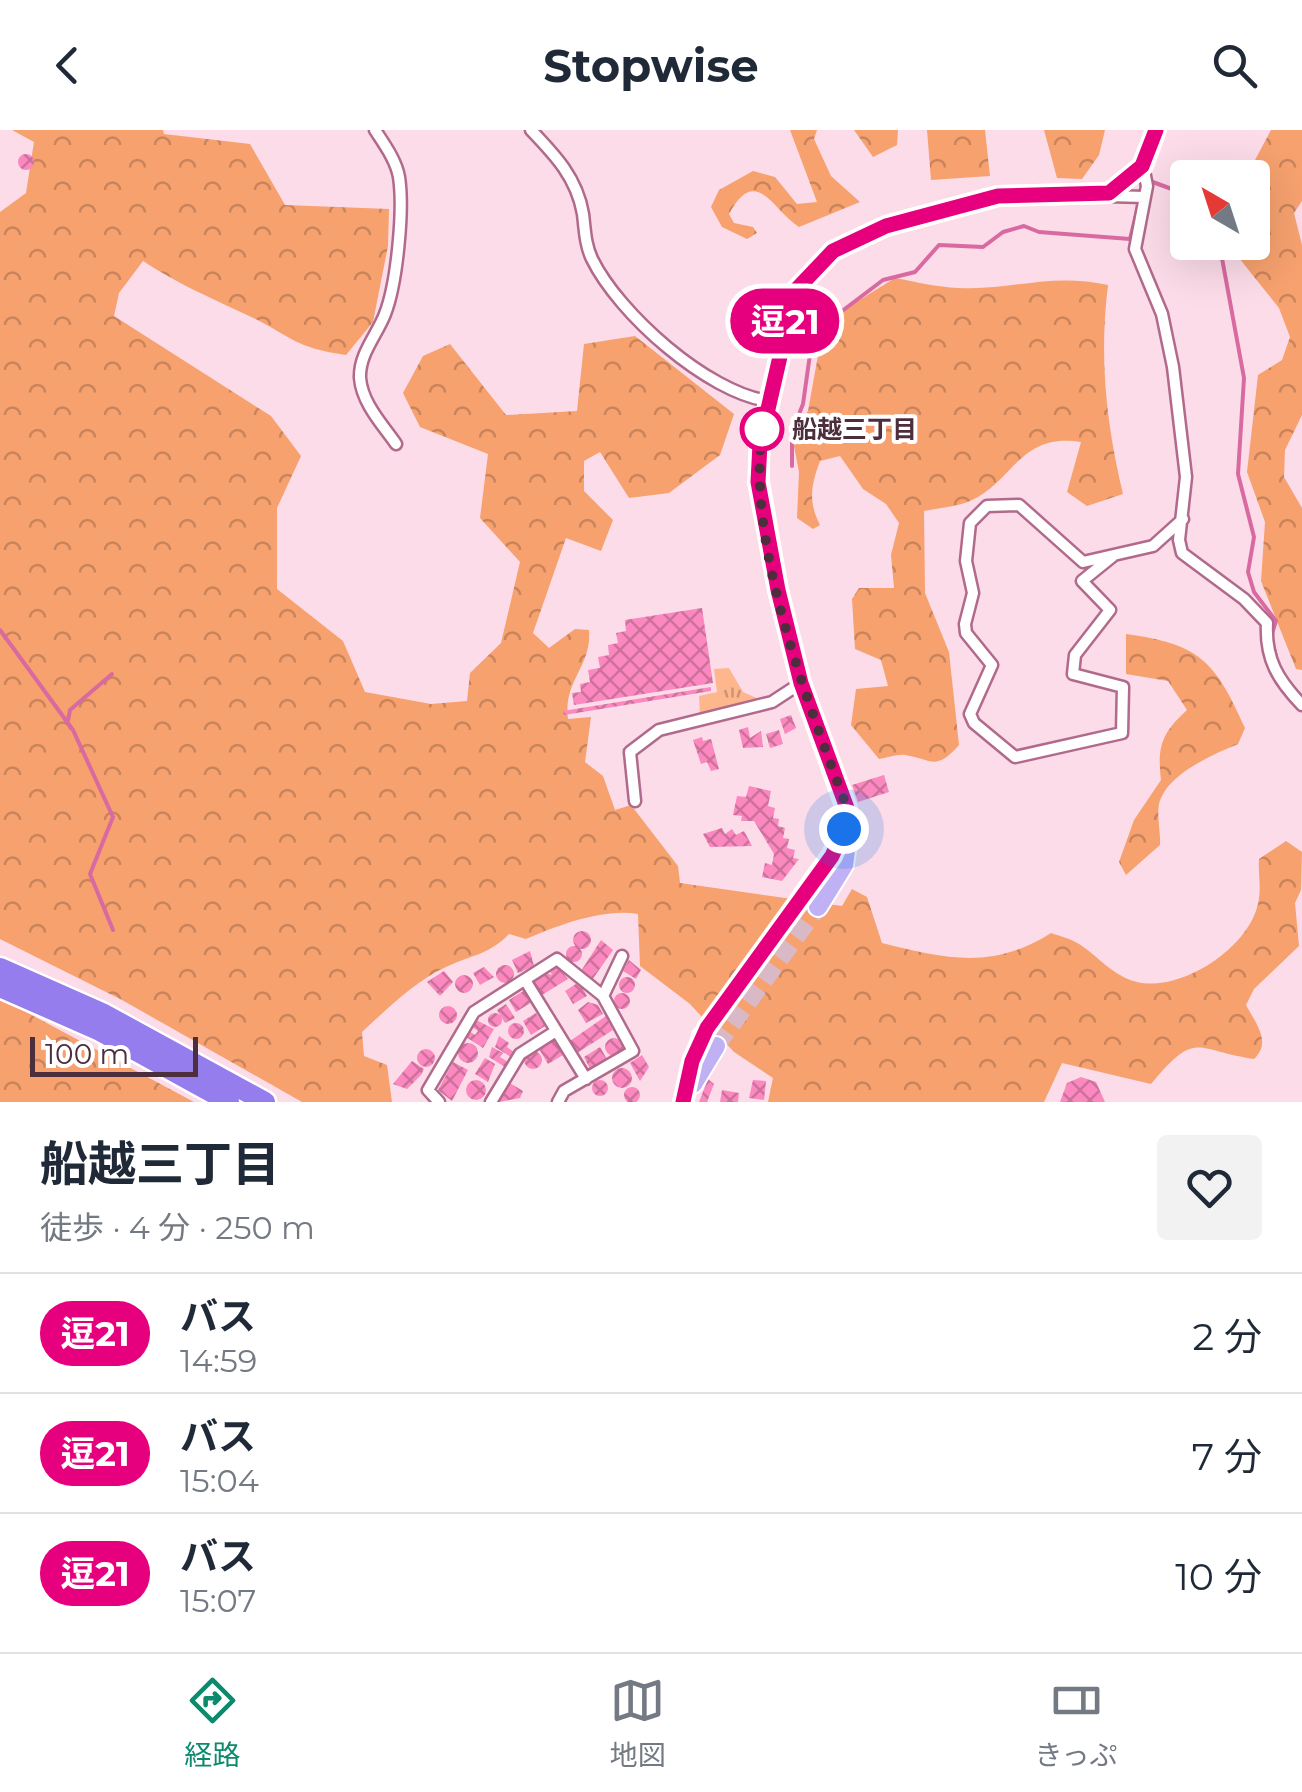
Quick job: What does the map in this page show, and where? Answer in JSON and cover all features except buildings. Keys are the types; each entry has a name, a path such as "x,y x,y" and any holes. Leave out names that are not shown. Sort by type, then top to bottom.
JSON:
{"highway":[{"path":"0,968 104,1014 264,1102"},
{"path":"0,987 98,1030 230,1102"}],"main road":[{"path":"818,907 844,866 850,832 847,808 801,683 778,590 758,482 768,401 795,291 833,251 886,226 998,196 1091,195 1120,188 1142,166 1156,130"},
{"path":"803,894 840,841 847,808"},
{"path":"684,1102 709,1041"}],"street":[{"path":"374,130 399,174 400,203 392,289 386,311 362,358 360,378 368,404 396,444"},
{"path":"531,130 567,170 578,196 592,260 626,304 674,355 700,375 768,401"},
{"path":"1142,166 1145,197 1135,249 1162,314 1174,367 1186,477 1182,553 1244,599 1267,623 1269,660 1285,689 1302,706"},
{"path":"1091,195 1145,197"},
{"path":"1113,556 1082,581 1110,610 1076,655 1073,674 1123,687 1122,733 1016,757 974,723 970,714 992,665 966,633 973,593 966,560 970,523 987,506 1018,504 1072,556 1084,562 1153,546 1183,519"},
{"path":"635,800 630,752 642,739 658,730 772,702 801,683"},
{"path":"603,996 622,956"},
{"path":"439,1102 428,1090 474,1012 557,960 603,996 633,1051 564,1090 558,1102"},
{"path":"525,980 586,1080"},
{"path":"491,1102 520,1054 556,1030"}],"green space":[{"path":"12,130 163,130 164,134 250,144 285,205 389,209 388,246 373,322 346,355 303,345 143,261 119,293 114,316 271,416 301,456 277,508 277,589 343,641 365,692 431,704 467,701 470,673 501,643 520,562 480,518 488,454 420,427 403,393 423,356 450,344 506,415 577,411 584,344 635,336 734,414 720,455 669,493 629,498 600,452 584,461 584,491 613,520 601,551 566,538 533,633 549,648 575,629 589,630 586,654 570,694 568,719 591,717 585,762 603,776 615,810 631,805 678,866 680,883 842,906 852,889 867,897 882,943 948,957 989,957 1030,945 1051,933 1079,944 1128,979 1155,983 1194,973 1230,948 1254,916 1260,893 1259,859 1286,841 1302,852 1301,890 1295,903 1299,946 1254,989 1246,1005 1262,1039 1259,1053 1254,1059 1207,1048 1188,1050 1151,1084 1062,1063 1044,1102 768,1102 773,1078 734,1052 690,1004 640,966 638,914 610,913 567,923 526,939 509,934 487,951 435,973 391,1005 362,1032 364,1056 387,1065 392,1102 302,1102 122,1000 0,939 0,212 26,193 34,142"},
{"path":"790,130 817,130 814,139 831,176 860,202 799,227 764,195 748,192 729,214 734,223 753,227 757,233 747,239 722,227 711,207 719,190 753,171 775,177 797,204 817,202"},
{"path":"854,130 898,130 897,145 873,157"},
{"path":"927,130 985,130 990,176 931,180"},
{"path":"1044,130 1105,130 1099,155 1082,179 1057,178"},
{"path":"1271,130 1302,130 1302,201 1294,213 1302,245 1302,415 1285,450 1284,477 1302,508 1302,670 1296,669 1261,581 1265,522 1247,472 1258,375 1282,360 1290,337 1279,308 1241,260 1270,260 1270,160 1255,160"},
{"path":"895,278 958,288 1068,280 1108,285 1106,390 1123,494 1087,506 1067,492 1081,442 1060,441 1030,452 985,493 970,501 924,511 925,593 949,652 959,745 944,759 933,762 902,755 879,759 851,725 856,689 888,686 881,660 855,649 852,599 859,588 894,588 891,555 899,523 886,504 863,489 840,456 820,461 815,478 812,501 820,525 813,529 797,518 799,472 792,436 808,411 824,322"},
{"path":"1126,634 1172,643 1202,660 1224,686 1245,728 1238,744 1195,765 1166,789 1158,808 1160,845 1126,875 1119,862 1134,820 1161,780 1163,741 1187,710 1168,681 1126,674"},
{"path":"729,668 743,692 761,700 700,715 699,696 717,692 714,669"},
{"path":"0,998 194,1102 0,1102"}],"waterway":[{"path":"1150,181 1170,188"},
{"path":"792,466 792,432 803,404 813,333 883,280 915,272 939,245 983,247 1003,232 1024,226 1039,232 1130,239 1139,203"},
{"path":"1222,260 1244,378 1238,474 1254,537 1248,572 1254,592 1276,621 1271,637 1276,657"},
{"path":"0,630 73,730 113,817 90,874 113,930"},
{"path":"68,720 70,710 112,674"}],"tunnel":[{"path":"702,1036 803,895"},
{"path":"716,1046 818,907"}],"bus line":[{"name":"逗21","path":"683,1102 702,1036 832,856 844,829 847,808 801,683 778,590 758,482 760,444 795,291 833,251 886,226 998,196 1109,193 1132,179 1142,166 1156,130"}],"place":[{"name":"船越三丁目","path":"762,429"}],"route":[{"path":"762,429 764,422 758,482 778,590 801,683 847,808 844,829"}]}
